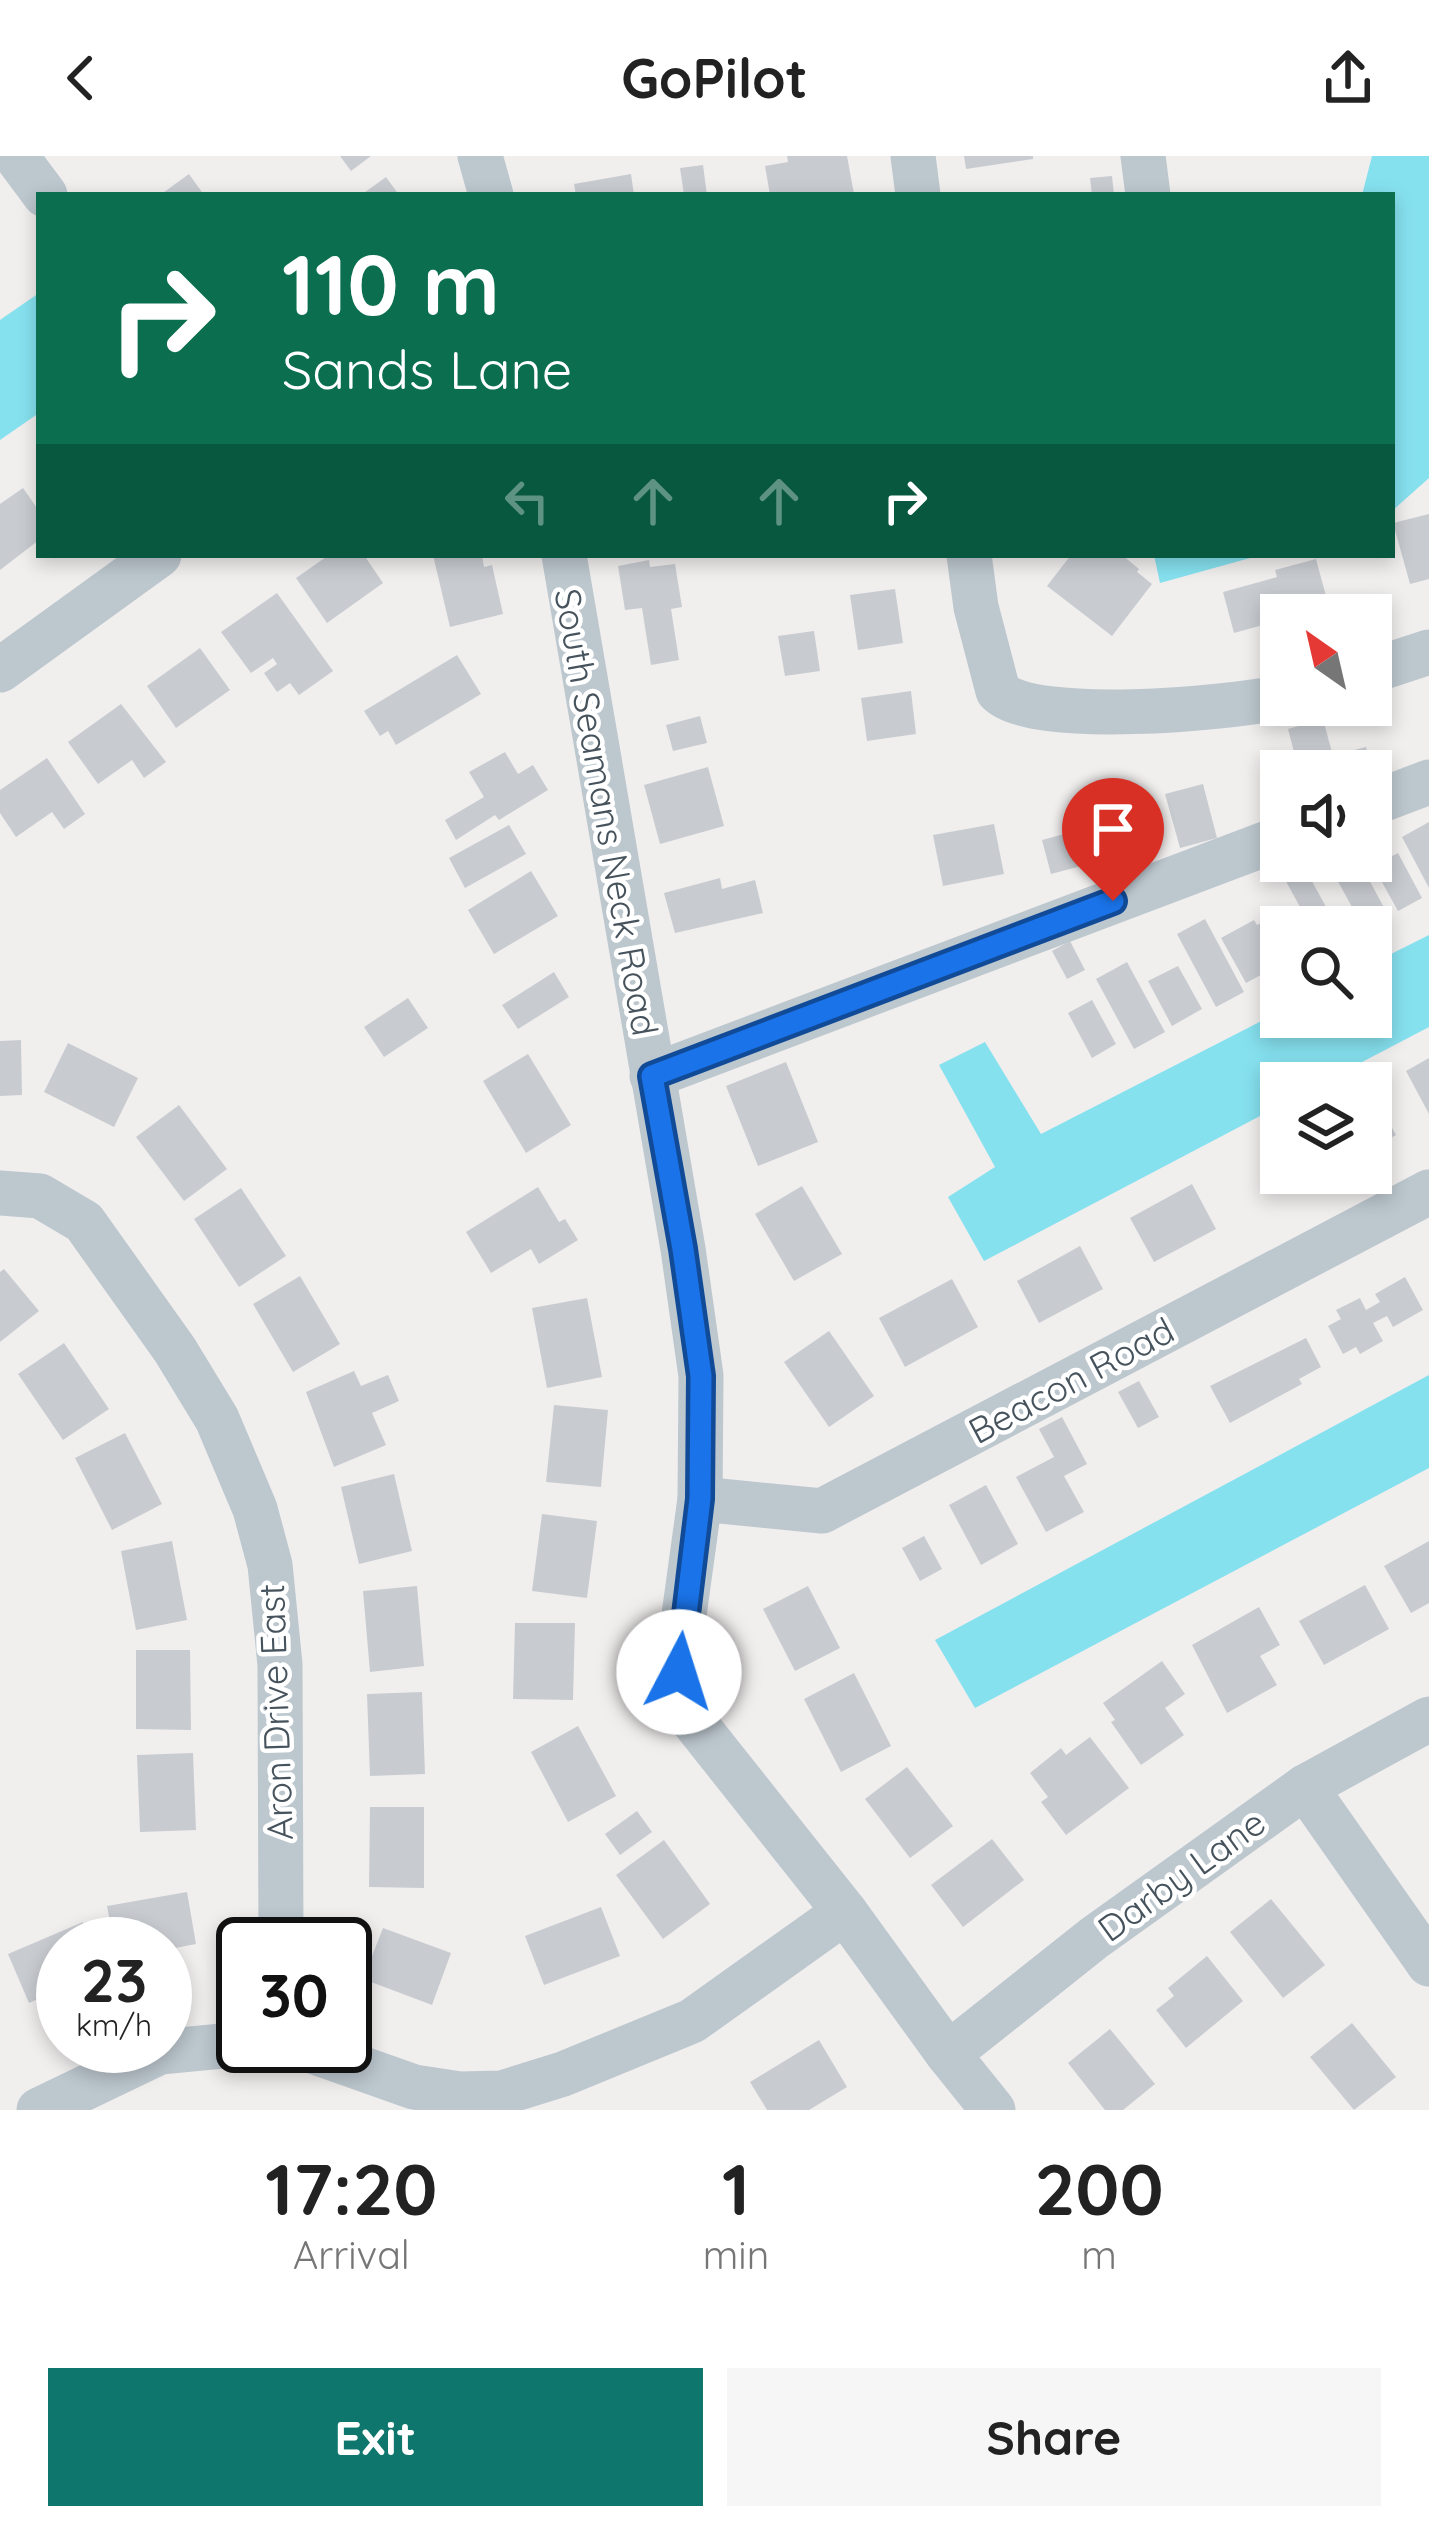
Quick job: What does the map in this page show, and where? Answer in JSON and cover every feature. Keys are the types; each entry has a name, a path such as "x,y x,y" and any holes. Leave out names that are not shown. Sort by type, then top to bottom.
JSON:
{"street":[{"path":"16,156 43,192"},
{"path":"480,156 490,192"},
{"path":"913,156 918,192"},
{"path":"1143,156 1148,192"},
{"path":"0,670 156,558"},
{"name":"South Seamans Neck Road","path":"565,558 701,1376 700,1499 677,1683 687,1713 845,1912 993,2110"},
{"path":"969,558 992,670 1006,700 1078,711 1147,712 1260,702"},
{"path":"1392,664 1429,652"},
{"path":"1392,795 1429,782"},
{"path":"652,1076 1260,846"},
{"name":"Beacon Road","path":"700,1499 822,1511 1429,1192"},
{"name":"Aron Drive East","path":"20,1194 84,1222 218,1419 255,1509 270,1565 280,1665 281,1917"},
{"name":"Darby Lane","path":"948,2054 1094,1938 1305,1787 1429,1719"},
{"path":"1305,1787 1429,1964"},
{"path":"372,2072 414,2087 460,2094 502,2093 563,2074 692,2021 845,1912"},
{"path":"38,2110 160,2052 216,2047"}],"water":[{"path":"1372,156 1429,156 1429,478 1395,508 1395,192 1363,192"},
{"path":"36,295 36,415 0,440 0,320"},
{"path":"1155,558 1250,558 1160,583"},
{"path":"1429,935 1429,1027 1362,1062 1260,1062 1260,1116 984,1261 948,1197 995,1167 939,1065 985,1042 1041,1134 1260,1022 1260,1038 1392,1038 1392,954"},
{"path":"1429,1375 1429,1468 975,1708 935,1640"}],"building":[{"path":"340,156 371,156 351,171"},
{"path":"787,156 847,156 854,192 769,192 765,166 788,162"},
{"path":"964,156 1033,156 1033,159 966,169"},
{"path":"703,165 707,192 684,192 680,168"},
{"path":"189,174 202,192 164,192"},
{"path":"631,174 634,192 575,192 574,184"},
{"path":"1112,176 1114,192 1092,192 1090,178"},
{"path":"386,177 397,192 365,192"},
{"path":"23,488 36,507 36,542 0,570 0,504"},
{"path":"1429,514 1429,579 1410,584 1395,522"},
{"path":"325,558 366,558 383,583 327,623 296,578"},
{"path":"434,558 482,558 484,567 492,565 503,614 450,627"},
{"path":"1069,558 1126,558 1152,584 1112,636 1047,586"},
{"path":"1316,559 1325,594 1260,594 1260,626 1234,633 1223,592 1277,577 1275,570"},
{"path":"649,560 650,567 675,564 682,607 671,609 679,660 651,665 642,608 625,610 618,566"},
{"path":"895,589 903,643 858,650 850,595"},
{"path":"277,593 333,671 299,695 290,683 277,692 264,673 277,664 273,658 251,673 221,632"},
{"path":"814,631 820,671 785,676 778,636"},
{"path":"200,648 230,690 176,728 147,686"},
{"path":"457,655 481,694 396,745 388,731 380,736 364,711"},
{"path":"911,691 916,734 867,741 861,698"},
{"path":"121,704 166,762 144,778 132,760 98,784 68,742"},
{"path":"700,716 707,743 673,751 666,725"},
{"path":"1325,726 1331,750 1294,750 1288,729"},
{"path":"505,752 518,774 533,765 548,790 456,840 445,820 484,797 469,772"},
{"path":"47,758 85,814 64,829 52,812 16,837 0,813 0,790"},
{"path":"708,767 724,826 660,844 644,785"},
{"path":"1203,784 1217,838 1180,848 1165,794"},
{"path":"1429,822 1429,888 1402,837"},
{"path":"994,824 1004,874 943,886 933,835"},
{"path":"509,825 526,854 465,888 449,858"},
{"path":"1116,827 1128,868 1091,878 1080,837"},
{"path":"1072,832 1081,866 1051,874 1042,840"},
{"path":"1398,853 1422,898 1398,911 1382,882 1392,882 1392,856"},
{"path":"531,871 558,916 494,954 468,910"},
{"path":"720,878 722,889 755,880 763,913 675,933 664,893"},
{"path":"1286,882 1312,882 1326,906 1299,906"},
{"path":"1338,882 1370,882 1383,906 1351,906"},
{"path":"1205,919 1244,992 1216,1007 1177,934"},
{"path":"1254,920 1260,975 1246,983 1221,938"},
{"path":"1070,941 1085,970 1067,979 1052,951"},
{"path":"1127,962 1165,1032 1134,1049 1096,979"},
{"path":"1178,966 1202,1009 1172,1026 1148,981"},
{"path":"554,972 569,997 518,1029 502,1005"},
{"path":"408,998 428,1028 384,1057 364,1027"},
{"path":"1092,1000 1116,1044 1092,1058 1068,1013"},
{"path":"21,1040 22,1095 0,1096 0,1041"},
{"path":"68,1043 138,1078 114,1127 44,1092"},
{"path":"528,1054 571,1125 526,1153 483,1081"},
{"path":"1429,1058 1429,1114 1406,1071"},
{"path":"786,1062 818,1142 758,1166 726,1086"},
{"path":"179,1105 227,1169 184,1201 136,1137"},
{"path":"1192,1184 1216,1229 1154,1262 1130,1218"},
{"path":"802,1186 842,1254 794,1281 755,1214"},
{"path":"538,1187 559,1222 565,1219 578,1240 539,1264 531,1249 491,1273 466,1232"},
{"path":"241,1188 286,1256 239,1287 194,1219"},
{"path":"1080,1246 1103,1289 1039,1323 1017,1281"},
{"path":"4,1269 39,1311 0,1342 0,1272"},
{"path":"300,1276 340,1344 293,1372 253,1304"},
{"path":"1405,1277 1423,1310 1393,1327 1387,1316 1373,1323 1383,1341 1360,1354 1356,1347 1343,1354 1328,1326 1341,1319 1336,1310 1360,1298 1366,1310 1380,1302 1375,1294"},
{"path":"952,1279 978,1327 905,1367 879,1318"},
{"path":"587,1298 602,1377 547,1388 532,1308"},
{"path":"829,1331 874,1396 829,1427 784,1362"},
{"path":"1306,1338 1321,1367 1299,1379 1302,1384 1230,1423 1210,1386"},
{"path":"64,1343 109,1409 63,1440 18,1374"},
{"path":"354,1371 361,1386 388,1375 399,1401 372,1413 386,1445 334,1467 306,1392"},
{"path":"1139,1381 1159,1417 1138,1428 1118,1392"},
{"path":"554,1405 608,1410 601,1487 546,1482"},
{"path":"1062,1417 1087,1464 1064,1476 1084,1512 1046,1532 1016,1477 1054,1457 1039,1429"},
{"path":"125,1433 162,1504 112,1530 75,1458"},
{"path":"394,1474 412,1551 359,1564 341,1487"},
{"path":"986,1485 1018,1544 981,1565 949,1505"},
{"path":"542,1514 597,1521 587,1598 532,1591"},
{"path":"924,1536 942,1569 920,1581 902,1548"},
{"path":"172,1541 187,1620 136,1630 121,1551"},
{"path":"1429,1541 1429,1603 1411,1613 1384,1566"},
{"path":"1365,1585 1389,1629 1324,1665 1299,1621"},
{"path":"417,1586 424,1666 370,1672 363,1591"},
{"path":"808,1586 840,1648 795,1671 763,1609"},
{"path":"1259,1607 1280,1645 1260,1656 1277,1685 1227,1713 1192,1645"},
{"path":"515,1623 575,1623 573,1700 513,1699"},
{"path":"136,1650 190,1650 191,1730 136,1729"},
{"path":"1162,1661 1185,1694 1165,1708 1184,1735 1141,1765 1103,1703"},
{"path":"854,1673 891,1746 841,1772 804,1699"},
{"path":"422,1692 425,1774 370,1776 367,1694"},
{"path":"578,1726 616,1796 568,1822 531,1752"},
{"path":"1090,1737 1129,1788 1066,1835 1041,1802 1048,1797 1030,1773 1061,1748 1066,1755"},
{"path":"193,1753 196,1830 140,1832 137,1755"},
{"path":"907,1767 953,1826 910,1858 865,1799"},
{"path":"370,1807 424,1807 424,1888 369,1887"},
{"path":"637,1811 652,1832 620,1855 605,1834"},
{"path":"992,1839 1024,1880 963,1927 931,1885"},
{"path":"664,1840 710,1904 663,1939 616,1875"},
{"path":"187,1892 191,1917 109,1917 107,1906"},
{"path":"1271,1899 1325,1965 1283,1998 1230,1932"},
{"path":"601,1907 620,1956 544,1985 525,1936"},
{"path":"383,1928 451,1953 432,2005 372,1982 372,1956"},
{"path":"36,1942 36,2000 29,2003 8,1954"},
{"path":"1207,1956 1243,2001 1186,2048 1156,2010 1174,1996 1168,1988"},
{"path":"1352,2023 1396,2077 1354,2110 1310,2057"},
{"path":"1110,2029 1155,2084 1123,2110 1105,2110 1068,2063"},
{"path":"819,2040 847,2087 809,2110 767,2110 750,2082"}],"route":[{"path":"679,1672 700,1499 701,1376 652,1076 1113,901"}]}
